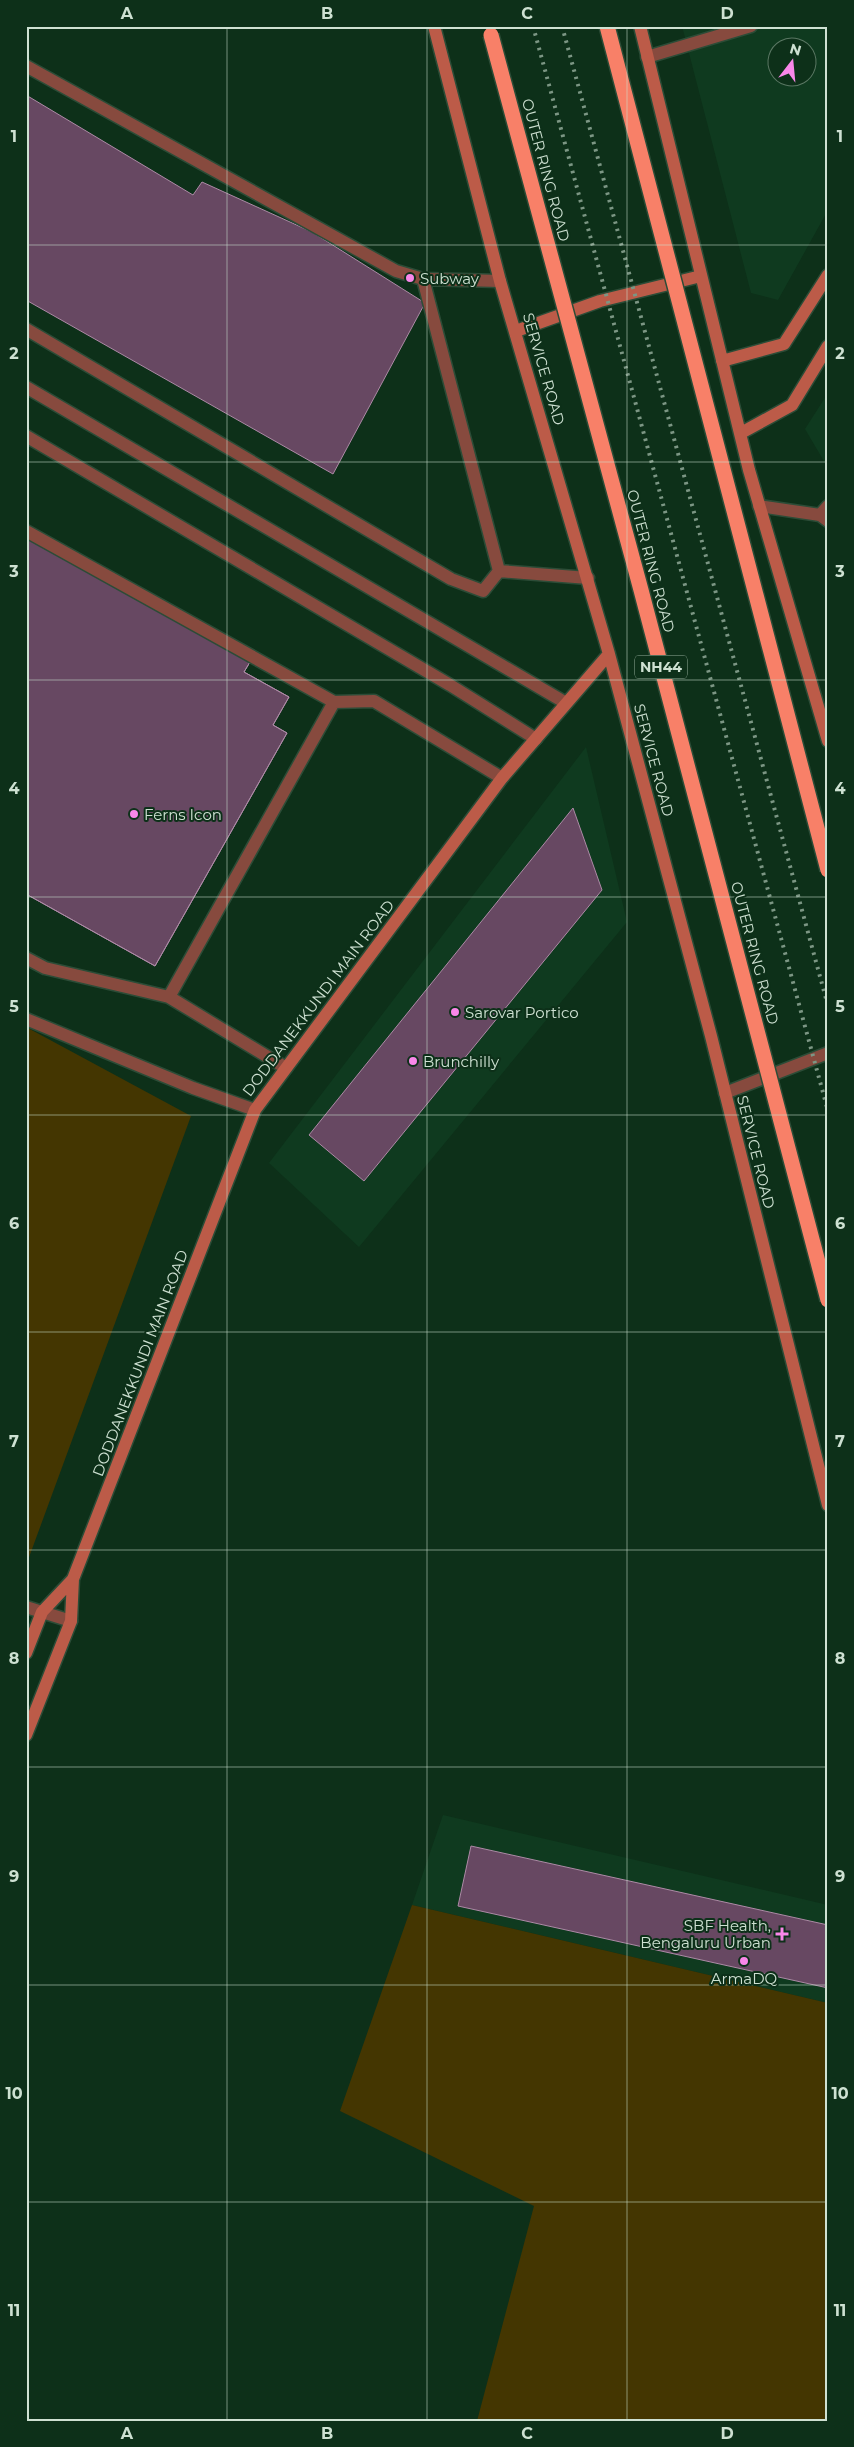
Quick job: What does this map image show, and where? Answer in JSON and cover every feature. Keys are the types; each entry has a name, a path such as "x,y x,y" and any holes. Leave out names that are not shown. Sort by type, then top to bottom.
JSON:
{"highway":[{"path":"607,26 828,870"},
{"name":"OUTER RING ROAD","path":"491,36 641,590 828,1300"}],"street":[{"name":"SERVICE ROAD","path":"434,26 500,281 609,654 725,1093 828,1505"},
{"path":"640,26 759,506 828,741"},
{"path":"647,57 751,26"},
{"path":"26,66 396,271 423,279 500,281"},
{"path":"722,361 784,344 828,275"},
{"path":"516,331 600,300 701,276"},
{"path":"423,279 499,571"},
{"path":"26,329 451,579 483,590 499,571"},
{"path":"741,433 792,404 828,346"},
{"path":"26,387 566,703"},
{"path":"26,436 450,685 536,738"},
{"path":"759,506 825,514"},
{"path":"26,531 334,702 374,701 502,778"},
{"path":"499,571 588,578"},
{"name":"DODDANEKKUNDI MAIN ROAD","path":"26,1735 71,1621 73,1579 255,1110 502,778 609,654"},
{"path":"169,997 334,702"},
{"path":"26,958 45,968 169,997 286,1068"},
{"path":"26,1019 192,1088 255,1110"},
{"path":"725,1093 828,1053"},
{"name":"DODDANEKKUNDI MAIN ROAD","path":"26,1652 42,1612 73,1579"},
{"path":"26,1607 71,1621"}],"shaded area":[{"path":"682,26 828,26 828,210 778,300 751,293"},
{"path":"828,393 828,468 805,429"},
{"path":"586,747 627,922 359,1247 269,1163"},
{"path":"26,1027 191,1116 28,1560 26,1559"},
{"path":"443,1815 828,1905 828,2003 412,1905"},
{"path":"412,1905 828,2003 828,2421 477,2421 534,2206 340,2111"}],"building":[{"path":"26,95 193,195 202,182 312,232 425,303 333,474 26,300"},
{"name":"Ferns Icon","path":"26,535 250,662 244,672 289,697 273,725 287,733 155,966 26,894"},
{"name":"Ferns Icon","path":"26,536 250,662 244,672 289,697 273,725 287,733 155,966 26,894"},
{"name":"Sarovar Portico","path":"573,808 602,890 364,1181 309,1135"},
{"path":"471,1846 828,1925 828,1988 458,1906"}],"railway":[{"path":"533,26 828,1111"},
{"path":"562,26 828,1006"}],"place":[{"name":"Subway","path":"410,278"},
{"name":"Ferns Icon","path":"134,814"},
{"name":"Sarovar Portico","path":"455,1012"},
{"name":"Brunchilly","path":"413,1061"},
{"name":"SBF Health, Bengaluru Urban","path":"782,1934"},
{"name":"ArmaDQ","path":"744,1961"}]}
